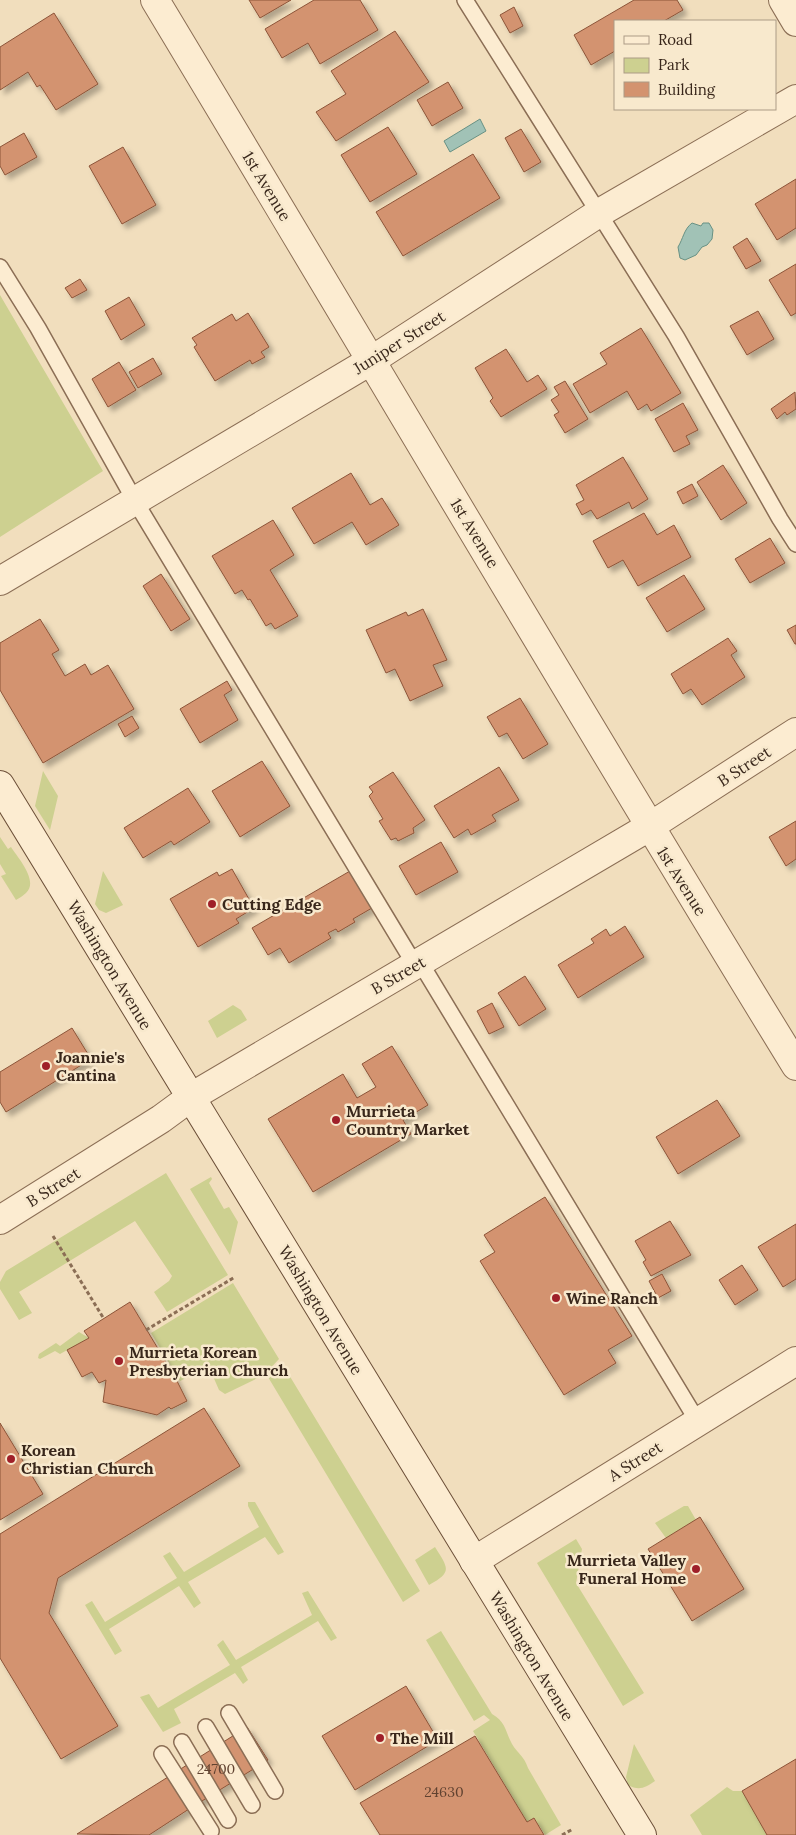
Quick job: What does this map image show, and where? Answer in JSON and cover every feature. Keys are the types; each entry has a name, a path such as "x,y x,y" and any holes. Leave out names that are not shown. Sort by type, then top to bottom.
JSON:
{"street":[{"name":"1st Avenue","path":"155,0 372,360 649,827 796,1066"},
{"path":"783,0 796,22"},
{"name":"Juniper Street","path":"0,581 372,360 599,213 796,99"},
{"name":"B Street","path":"0,1220 161,1119 191,1097 649,827 796,732"},
{"name":"Washington Avenue","path":"0,785 642,1835"},
{"name":"A Street","path":"474,1561 796,1361"}],"lane":[{"path":"465,0 676,336 796,544"},
{"path":"0,266 38,328 134,501 698,1422"},
{"path":"229,1714 275,1791"},
{"path":"206,1727 252,1805"},
{"path":"182,1742 228,1820"},
{"path":"162,1754 211,1830"}],"path":[{"path":"52,1236 104,1319"},
{"path":"146,1330 235,1277"},
{"path":"562,1835 573,1829"}],"green space":[{"path":"0,295 103,471 0,537"},
{"path":"43,771 58,796 50,830 35,806"},
{"path":"0,837 8,849 11,847 29,876 29,888 25,894 16,900 1,876 6,874 0,864"},
{"path":"103,871 123,905 106,913 99,910 95,904"},
{"path":"233,1005 241,1010 247,1020 217,1038 208,1021"},
{"path":"166,1173 228,1275 167,1312 154,1292 169,1281 172,1276 135,1221 19,1292 32,1313 19,1320 0,1289 0,1282 6,1271"},
{"path":"211,1177 212,1179 209,1183 224,1209 229,1207 238,1222 230,1255 190,1189"},
{"path":"233,1283 279,1359 264,1375 225,1394 219,1390 209,1367 180,1381 151,1333"},
{"path":"79,1332 89,1338 60,1354 55,1351 40,1359 38,1358 39,1354 56,1343 60,1346"},
{"path":"283,1365 420,1591 403,1602 268,1377"},
{"path":"248,1502 255,1502 284,1552 278,1555 265,1537 188,1582 201,1603 194,1608 179,1586 109,1629 122,1651 115,1655 85,1605 92,1601 105,1622 177,1578 163,1556 170,1552 184,1572 259,1527 248,1506"},
{"path":"684,1506 688,1506 696,1520 666,1538 655,1523"},
{"path":"576,1539 582,1549 576,1583 644,1693 623,1706 537,1563"},
{"path":"435,1547 446,1569 442,1577 429,1585 415,1560"},
{"path":"308,1591 337,1638 331,1641 318,1621 241,1667 248,1680 243,1684 235,1673 174,1709 181,1723 163,1732 140,1697 149,1694 158,1708 230,1665 217,1645 223,1640 236,1660 312,1615 302,1593"},
{"path":"441,1631 492,1714 503,1724 512,1744 525,1761 561,1825 545,1835 534,1818 527,1822 473,1731 490,1720 484,1715 474,1721 426,1640"},
{"path":"634,1744 655,1781 642,1788 628,1785 626,1777"},
{"path":"727,1787 733,1791 742,1791 768,1835 702,1835 690,1815"}],"water":[{"path":"480,119 486,131 450,152 444,141"},
{"path":"692,223 701,226 703,223 709,223 713,230 712,239 696,255 685,260 680,258 678,247 685,231"}],"building":[{"path":"249,0 291,0 260,18"},
{"path":"314,0 360,0 378,30 320,64 308,43 282,58 265,29"},
{"path":"634,0 677,0 683,10 666,20 614,20 614,52 591,65 574,35"},
{"path":"514,7 523,26 510,33 500,15"},
{"path":"54,13 98,84 56,110 40,85 37,87 28,72 0,90 0,47"},
{"path":"395,31 429,82 336,141 316,112 346,94 331,71"},
{"path":"448,82 463,108 432,126 417,100"},
{"path":"388,127 417,174 370,202 341,155"},
{"path":"521,129 541,162 524,172 505,138"},
{"path":"24,133 37,157 5,175 0,166 0,147"},
{"path":"123,147 156,205 122,224 89,166"},
{"path":"473,154 500,198 403,256 376,212"},
{"path":"796,179 796,228 777,240 755,204"},
{"path":"747,238 761,261 746,269 733,247"},
{"path":"796,264 796,313 791,316 769,280"},
{"path":"80,279 87,290 72,298 65,288"},
{"path":"129,297 145,325 121,340 105,311"},
{"path":"758,311 774,339 747,355 730,326"},
{"path":"248,313 269,347 261,352 265,357 252,364 250,360 215,381 194,347 197,345 192,338 232,314 236,321"},
{"path":"641,328 681,393 651,411 647,404 638,410 627,391 590,413 573,384 607,364 600,353"},
{"path":"506,349 527,382 538,375 547,389 501,417 490,401 493,398 475,368"},
{"path":"153,358 162,374 138,388 129,372"},
{"path":"119,362 136,390 108,407 92,379"},
{"path":"565,381 588,419 565,433 554,415 559,412 551,400 559,395 554,387"},
{"path":"795,392 796,409 787,415 785,412 777,419 771,409"},
{"path":"683,403 698,430 686,436 690,444 674,452 655,419"},
{"path":"623,457 648,499 632,509 629,502 597,519 591,510 582,515 576,504 584,500 576,485"},
{"path":"723,465 747,503 721,520 697,482"},
{"path":"351,473 370,505 382,498 399,525 366,545 352,522 314,544 292,508"},
{"path":"692,484 698,496 683,504 677,492"},
{"path":"644,513 657,535 674,525 691,557 638,586 623,560 608,568 593,541"},
{"path":"273,520 294,555 270,570 298,616 275,629 271,623 266,626 250,599 248,600 242,590 235,594 212,556"},
{"path":"770,538 785,563 750,583 735,559"},
{"path":"161,574 190,619 171,631 143,586"},
{"path":"684,575 705,609 667,632 646,598"},
{"path":"423,609 447,660 433,665 443,686 410,701 395,669 386,673 366,630 406,612 408,616"},
{"path":"40,619 59,650 52,654 65,676 85,664 91,675 108,665 134,709 43,763 0,690 0,643"},
{"path":"796,625 796,644 795,644 787,630"},
{"path":"728,638 737,651 731,655 745,677 702,705 691,689 683,694 671,674"},
{"path":"227,681 232,690 224,695 238,720 200,743 180,709"},
{"path":"520,698 548,744 523,759 507,733 499,737 487,717"},
{"path":"132,716 139,728 125,737 118,724"},
{"path":"262,761 290,806 240,837 212,791"},
{"path":"499,767 519,800 492,815 496,821 471,835 468,829 454,838 434,806"},
{"path":"393,772 425,820 413,828 414,833 398,841 396,838 391,840 379,821 383,819 369,796 373,792 369,787"},
{"path":"188,788 210,822 174,845 171,841 143,858 124,828"},
{"path":"796,821 796,859 786,866 769,837"},
{"path":"441,842 458,872 416,895 399,866"},
{"name":"Cutting Edge","path":"232,869 254,908 236,919 239,923 198,947 170,899 217,872 219,876"},
{"path":"350,871 372,908 353,919 355,922 338,932 336,929 328,933 331,938 289,963 280,948 268,955 252,928"},
{"path":"625,926 644,957 578,998 558,965 594,943 591,939 606,929 610,936"},
{"path":"525,976 546,1009 519,1026 498,993"},
{"path":"492,1003 504,1027 489,1034 477,1011"},
{"name":"Joannie's Cantina","path":"72,1028 91,1059 6,1112 0,1102 0,1072"},
{"name":"Murrieta Country Market","path":"392,1046 428,1105 403,1120 411,1134 313,1192 268,1119 343,1074 357,1098 376,1087 362,1064"},
{"path":"717,1100 740,1136 678,1174 656,1137"},
{"name":"Wine Ranch","path":"545,1197 632,1336 608,1350 616,1363 564,1395 480,1261 495,1252 484,1235"},
{"path":"670,1221 691,1255 651,1276 643,1262 646,1260 635,1241"},
{"path":"796,1224 796,1279 783,1287 758,1247"},
{"path":"742,1265 758,1290 735,1305 719,1280"},
{"path":"662,1274 671,1291 658,1298 649,1281"},
{"name":"Murrieta Korean Presbyterian Church","path":"130,1302 175,1377 187,1401 171,1409 169,1407 157,1415 103,1402 106,1380 99,1383 92,1372 82,1377 67,1350 89,1338 84,1331"},
{"path":"204,1408 240,1466 58,1578 49,1613 118,1726 61,1759 0,1658 0,1534"},
{"name":"Korean Christian Church","path":"0,1423 43,1494 0,1520"},
{"name":"Murrieta Valley Funeral Home","path":"700,1517 744,1589 692,1621 648,1549"},
{"name":"The Mill","path":"406,1686 438,1740 355,1790 322,1736"},
{"path":"247,1727 268,1760 189,1809 168,1777"},
{"path":"475,1736 527,1822 534,1818 544,1835 380,1835 360,1803"},
{"path":"796,1759 796,1835 767,1835 742,1791"},
{"path":"168,1777 189,1809 149,1835 77,1834"}],"place":[{"name":"Cutting Edge","path":"212,904"},
{"name":"Joannie's Cantina","path":"46,1066"},
{"name":"Murrieta Country Market","path":"336,1120"},
{"name":"Wine Ranch","path":"556,1298"},
{"name":"Murrieta Korean Presbyterian Church","path":"119,1361"},
{"name":"Korean Christian Church","path":"11,1459"},
{"name":"Murrieta Valley Funeral Home","path":"696,1569"},
{"name":"The Mill","path":"380,1738"}]}
